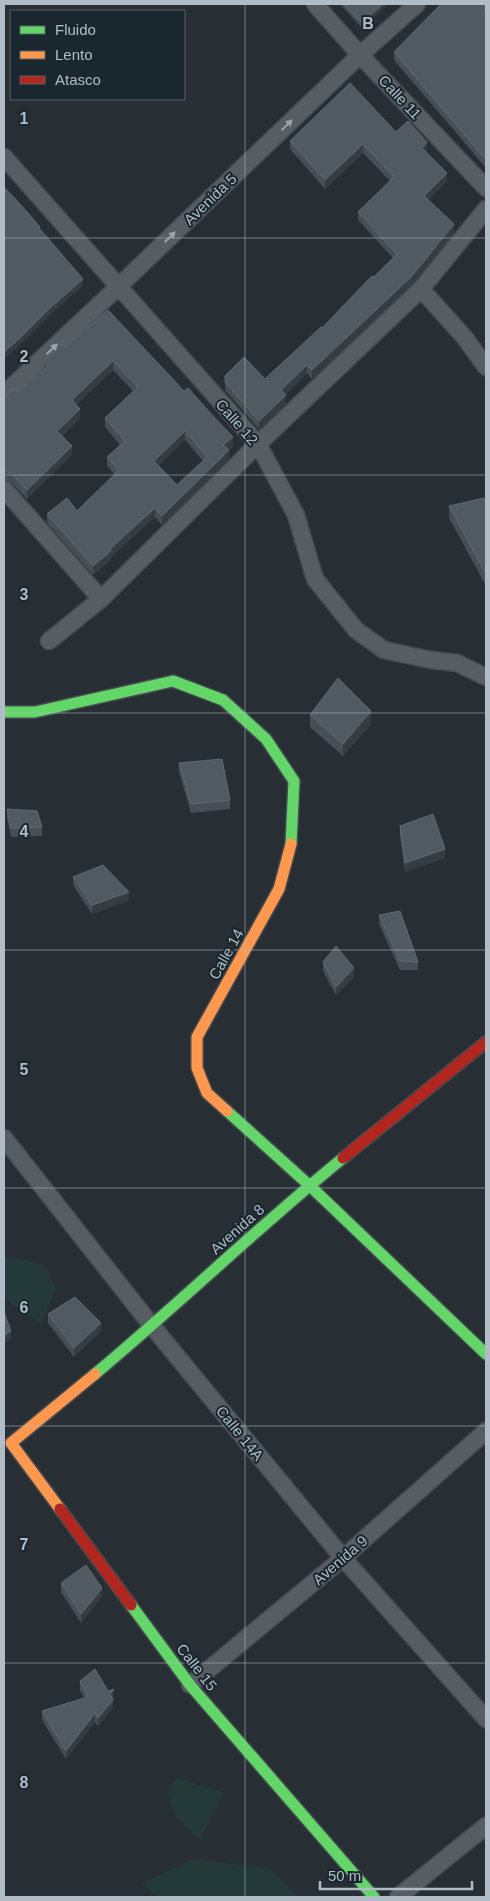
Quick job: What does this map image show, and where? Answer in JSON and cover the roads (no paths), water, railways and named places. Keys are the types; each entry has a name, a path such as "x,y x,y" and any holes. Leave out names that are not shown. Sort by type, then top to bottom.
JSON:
{"street":[{"name":"Calle 11","path":"315,4 360,55 486,188"},
{"name":"Avenida 5","path":"4,394 360,55 418,4"},
{"name":"Calle 12","path":"4,157 258,444 296,515 315,579 356,630 384,650 431,660 457,663 486,677"},
{"path":"49,641 101,600 258,444 421,289 486,209"},
{"path":"421,289 465,338 486,367"},
{"path":"4,490 101,600"},
{"name":"Calle 14","path":"4,712 35,712 173,681 223,700 266,739 294,781 291,844 279,889 197,1037 197,1068 207,1093 309,1185 486,1354"},
{"name":"Avenida 8","path":"11,1443 152,1326 309,1185 486,1042"},
{"name":"Calle 14A","path":"4,1138 152,1326 342,1558 486,1719"},
{"name":"Avenida 9","path":"190,1685 342,1558 486,1431"},
{"name":"Calle 15","path":"11,1443 190,1685 374,1897"},
{"path":"398,1897 486,1826"}]}
